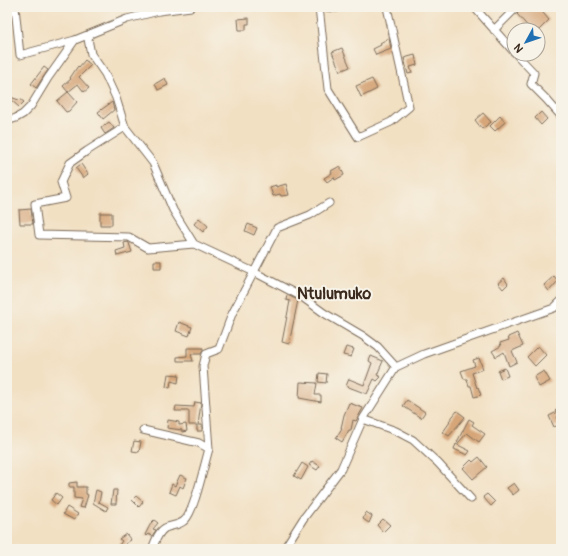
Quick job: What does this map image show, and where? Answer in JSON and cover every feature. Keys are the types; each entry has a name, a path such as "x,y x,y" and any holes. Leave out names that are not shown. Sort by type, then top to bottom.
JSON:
{"street":[{"path":"16,7 20,55 75,40 127,19 159,11 191,7"},
{"path":"341,7 320,7 328,88 358,137 391,122 409,107 387,7"},
{"path":"474,7 506,43"},
{"path":"494,30 517,7"},
{"path":"90,34 88,39 91,54 105,74 116,98 124,127 153,163 173,210 194,244"},
{"path":"7,121 23,114 31,106 48,78 75,40"},
{"path":"524,62 534,73 531,84 561,116"},
{"path":"124,127 70,163 61,182 66,198 36,204 39,235 129,237 148,248 194,244 254,272 302,297 324,313 363,336 378,347 396,367"},
{"path":"152,549 158,534 164,528 174,526 185,520 195,500 208,449 203,366 206,354 219,348 232,314 277,228 310,215 329,202"},
{"path":"284,549 303,519 341,469 364,419 396,367 424,354 554,308 561,301"},
{"path":"364,419 396,431 413,440 438,463 471,499"},
{"path":"143,430 199,443 208,449"}],"building":[{"path":"528,7 532,7 535,11 539,8 549,20 546,23 524,22 517,14 523,8 524,10"},
{"path":"249,18 249,24 246,24 246,30 239,30 238,19"},
{"path":"389,38 391,49 376,55 373,49 381,45 380,43"},
{"path":"342,48 350,67 340,71 332,52"},
{"path":"415,55 417,65 410,67 412,73 408,74 404,58"},
{"path":"85,60 91,65 79,77 89,88 84,92 78,84 68,92 63,86 71,79 70,78 78,66 79,67"},
{"path":"44,67 48,70 36,88 31,84"},
{"path":"165,78 168,85 158,90 155,84"},
{"path":"372,79 377,89 361,97 356,86"},
{"path":"68,92 77,102 69,111 66,112 57,101"},
{"path":"7,96 20,99 24,102 19,107 11,100 7,111"},
{"path":"112,102 114,110 103,119 98,112"},
{"path":"541,112 547,119 541,125 535,118"},
{"path":"483,113 491,122 482,129 475,120"},
{"path":"500,116 505,122 495,131 490,126"},
{"path":"109,122 114,128 105,134 101,128"},
{"path":"81,164 88,174 83,178 76,168"},
{"path":"340,166 344,175 335,180 334,177 327,182 324,178 332,173 331,171"},
{"path":"286,184 289,195 281,196 280,194 273,196 270,187"},
{"path":"31,209 33,224 20,224 19,210"},
{"path":"100,213 112,213 112,225 100,225"},
{"path":"199,218 208,226 203,232 194,224"},
{"path":"248,224 257,228 254,235 245,231"},
{"path":"128,242 132,252 117,256 116,251 125,248 124,243"},
{"path":"154,261 161,261 161,268 154,268"},
{"path":"554,276 558,281 549,291 544,285"},
{"path":"504,278 508,284 503,289 498,283"},
{"path":"287,295 298,300 289,344 282,342 290,301 286,300"},
{"path":"179,322 192,327 189,336 176,331"},
{"path":"517,333 523,346 512,351 517,362 509,366 504,352 496,357 492,351 501,346 500,343 509,340 508,337"},
{"path":"538,346 546,355 535,366 527,357"},
{"path":"346,347 354,349 351,357 343,355"},
{"path":"187,348 203,348 203,350 201,354 191,354 193,361 177,361 177,357 187,356"},
{"path":"371,356 383,361 377,375 381,377 377,381 374,379 367,394 346,386 349,379 364,385 372,363 369,361"},
{"path":"479,358 483,369 472,373 481,395 474,397 471,386 469,386 467,379 464,379 461,371 475,366 473,360"},
{"path":"505,368 508,376 501,379 498,371"},
{"path":"544,371 550,381 539,387 534,377"},
{"path":"319,373 327,374 326,383 318,382"},
{"path":"168,374 179,375 178,383 171,381 170,388 166,387"},
{"path":"300,382 317,383 315,395 321,395 321,402 299,398"},
{"path":"407,400 425,412 421,418 403,406"},
{"path":"195,402 201,403 198,425 202,425 202,431 197,431 197,425 189,425 189,411 175,411 176,406 194,407"},
{"path":"349,403 363,408 356,421 353,420 351,430 349,430 342,442 336,438 342,428 344,415"},
{"path":"561,406 561,417 559,415 557,417 561,424 554,427 549,416 557,412 555,411"},
{"path":"457,411 465,417 449,436 443,432"},
{"path":"469,419 474,422 472,425 485,434 479,442 467,433 458,443 457,442"},
{"path":"168,420 179,422 179,425 186,424 187,431 182,432 182,430 167,428"},
{"path":"134,441 141,442 139,452 132,451"},
{"path":"456,444 470,451 467,455 454,449"},
{"path":"479,457 487,467 473,479 463,468 471,460 473,462"},
{"path":"312,461 320,466 317,470 309,465"},
{"path":"302,463 308,467 301,480 294,476"},
{"path":"180,475 187,478 183,488 180,486 176,495 169,492 172,484 175,486"},
{"path":"77,482 77,487 86,487 86,494 88,495 84,508 79,507 82,499 74,498 74,487 69,487 69,483"},
{"path":"514,483 519,490 513,495 507,488"},
{"path":"96,490 101,492 99,502 108,507 106,511 93,503"},
{"path":"113,490 117,490 116,504 111,504"},
{"path":"56,493 62,498 57,505 51,500"},
{"path":"487,494 495,502 491,506 483,497"},
{"path":"136,496 143,502 139,507 132,500"},
{"path":"67,507 78,514 74,520 63,514"},
{"path":"366,512 372,516 369,523 363,519"},
{"path":"383,519 390,525 383,532 377,525"},
{"path":"154,520 158,523 153,529 156,530 152,536 148,534 146,536 145,535 151,523"},
{"path":"126,534 131,540 125,544 130,549 116,549 122,541 119,539"}],"district":[{"name":"Ntulumuko","path":"334,294"}]}
